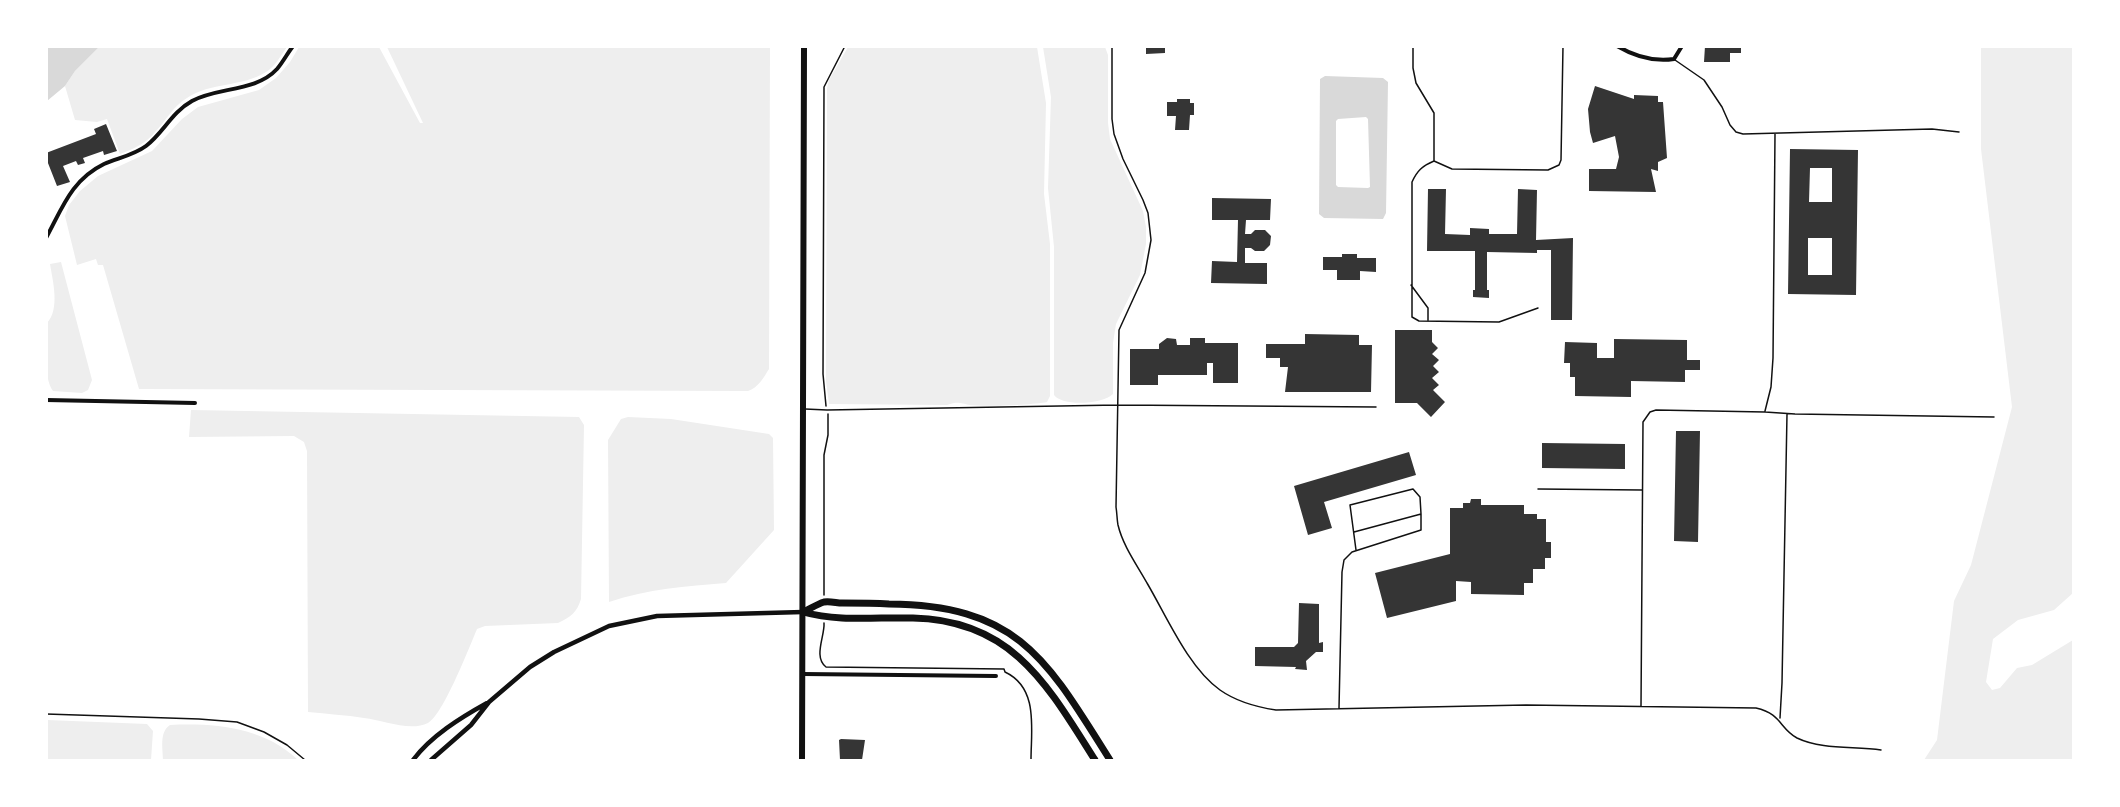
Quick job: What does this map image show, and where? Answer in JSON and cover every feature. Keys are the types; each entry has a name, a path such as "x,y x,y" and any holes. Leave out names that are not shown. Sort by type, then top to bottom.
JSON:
{"highway":[{"path":"803,612 824,603 911,604 946,608 984,620 1017,638 1042,660 1065,689 1110,760"},
{"path":"803,612 824,618 938,620 956,623 992,638 1007,647 1035,671 1058,701 1095,760"}],"main road":[{"path":"802,760 804,46"}],"street":[{"path":"46,238 66,198 85,177 106,163 148,145 180,110 192,101 255,82 271,74 292,46"},
{"path":"1617,46 1638,56 1659,60 1674,59 1682,46"},
{"path":"46,400 195,403"},
{"path":"431,760 471,725 489,702 530,667 554,652 609,626 657,616 803,612"},
{"path":"803,674 996,676"},
{"path":"412,760 463,716 489,702"}],"lane":[{"path":"1112,46 1114,134 1148,213 1151,240 1145,273 1119,330 1116,507 1118,526 1127,548 1196,666 1219,689 1255,707 1276,710 1526,705 1756,708 1767,711 1780,721 1788,732 1808,742 1827,746 1881,750"},
{"path":"1413,46 1416,83 1434,113 1434,161"},
{"path":"1538,308 1499,322 1419,321 1412,317 1412,182 1416,172 1424,165 1434,161 1452,169 1548,170 1559,165 1563,127 1563,46"},
{"path":"1674,59 1704,80 1722,107 1730,125 1743,134 1932,129 1959,132"},
{"path":"1765,412 1771,387 1773,357 1775,133"},
{"path":"1411,285 1428,308 1428,321"},
{"path":"804,408 827,410 1118,405 1376,407"},
{"path":"1641,707 1643,422 1650,412 1656,410 1994,417"},
{"path":"1780,721 1783,672 1787,414"},
{"path":"1339,709 1344,560 1356,551 1421,530 1420,497 1413,489 1350,505 1356,551"},
{"path":"1538,489 1643,490"},
{"path":"1354,532 1421,514"},
{"path":"46,714 237,722 264,732 287,745 305,760"}],"path":[{"path":"826,403 823,374 824,87 845,46"},
{"path":"824,591 824,455 828,421"},
{"path":"825,633 820,645 823,666 1004,669 1022,684 1031,702 1031,760"}],"shaded area":[{"path":"47,46 99,47 75,71 65,86 47,101"},
{"path":"99,47 287,47 272,67 257,77 206,89 187,98 148,139 120,154 107,119 97,122 75,120 65,86 75,71"},
{"path":"299,47 379,47 420,123 423,123 387,47 770,47 769,369 763,379 748,391 139,389 103,265 98,265 96,259 77,265 65,216 69,205 80,191 98,176 152,151 182,119 198,107 259,90 276,78"},
{"path":"848,47 1037,47 1046,103 1044,194 1050,244 1050,396 1047,402 997,406 956,403 947,405 829,404 826,381 827,88 829,80"},
{"path":"1043,47 1105,47 1108,55 1110,139 1143,211 1146,227 1146,244 1140,275 1116,324 1113,343 1113,394 1092,402 1074,403 1059,399 1054,395 1054,247 1048,188 1051,97"},
{"path":"1981,47 2073,47 2073,593 2054,610 2018,620 1993,639 1986,682 1992,690 2000,688 2017,668 2032,665 2073,640 2073,760 1924,760 1937,740 1954,601 1971,565 2012,407 1981,149"},
{"path":"1325,76 1383,78 1388,82 1386,213 1383,219 1324,218 1319,214 1320,79","holes":["1366,117 1368,119 1370,187 1338,187 1336,185 1336,121"]},
{"path":"61,262 92,380 88,390 82,393 53,391 48,377 47,323 54,303 50,264"},
{"path":"191,410 579,417 584,425 581,599 578,607 570,616 558,623 485,626 477,629 448,695 441,708 428,723 405,726 371,719 308,712 307,451 304,442 294,436 189,437"},
{"path":"628,417 671,419 769,434 773,438 774,530 726,583 653,591 609,602 608,440 621,419"},
{"path":"47,720 147,724 153,731 151,760 47,760"},
{"path":"170,725 221,726 238,729 270,740 298,760 163,760 163,736"}],"building":[{"path":"1146,46 1165,46 1165,53 1146,54"},
{"path":"1705,46 1741,46 1741,53 1730,53 1730,62 1704,62"},
{"path":"1595,86 1634,99 1634,95 1658,96 1658,102 1663,102 1667,158 1658,162 1658,171 1651,169 1656,192 1589,191 1589,169 1616,169 1619,157 1615,136 1593,143 1588,109"},
{"path":"1177,99 1190,99 1190,103 1194,103 1194,115 1190,115 1189,130 1175,130 1176,116 1167,116 1167,102 1177,102"},
{"path":"106,124 117,151 104,155 103,151 83,158 85,163 78,165 76,161 63,166 70,182 57,186 46,153 96,134 94,129"},
{"path":"1790,149 1858,150 1856,295 1788,294","holes":["1810,168 1832,168 1832,202 1809,202","1808,238 1832,238 1832,275 1808,275"]},
{"path":"1428,189 1446,189 1445,234 1470,235 1470,228 1489,229 1489,234 1517,234 1518,189 1537,190 1536,240 1573,238 1572,320 1551,320 1551,250 1537,250 1537,253 1487,252 1489,298 1473,297 1475,251 1427,251"},
{"path":"1212,198 1271,199 1270,220 1246,220 1245,234 1251,234 1255,230 1265,230 1271,236 1270,245 1264,251 1245,248 1245,263 1267,263 1267,284 1211,283 1212,261 1237,262 1238,220 1212,220"},
{"path":"1342,254 1357,254 1357,258 1376,258 1376,272 1360,271 1360,280 1337,280 1337,270 1323,270 1323,257 1342,257"},
{"path":"1395,330 1432,330 1432,342 1438,348 1432,354 1439,360 1433,366 1439,372 1432,378 1439,385 1433,390 1445,402 1431,417 1417,403 1395,403"},
{"path":"1305,334 1359,335 1359,345 1372,345 1371,392 1285,392 1288,367 1280,367 1280,358 1266,358 1266,344 1305,344"},
{"path":"1167,338 1176,339 1177,345 1190,345 1190,338 1205,338 1205,343 1238,343 1238,383 1213,383 1213,363 1207,363 1207,375 1158,375 1158,385 1130,385 1130,349 1159,349 1159,344"},
{"path":"1614,339 1687,340 1687,360 1700,360 1700,370 1685,370 1685,382 1631,381 1631,397 1575,396 1575,377 1570,377 1570,363 1564,363 1565,342 1597,343 1597,358 1614,358"},
{"path":"1676,431 1700,431 1698,542 1674,541"},
{"path":"1542,443 1625,444 1625,469 1542,468"},
{"path":"1409,452 1416,475 1324,502 1332,528 1308,535 1294,486"},
{"path":"1471,499 1481,499 1481,505 1524,505 1524,514 1537,514 1537,519 1546,519 1546,542 1551,542 1551,558 1545,558 1545,569 1533,569 1533,583 1524,583 1524,595 1471,594 1471,582 1456,581 1456,601 1387,618 1375,573 1450,554 1450,508 1463,508 1463,503 1470,503"},
{"path":"1299,603 1319,604 1319,643 1323,642 1323,652 1316,652 1306,661 1307,670 1295,669 1296,667 1255,666 1255,647 1294,647 1298,643"},
{"path":"839,740 865,740 862,760 840,760"}]}
